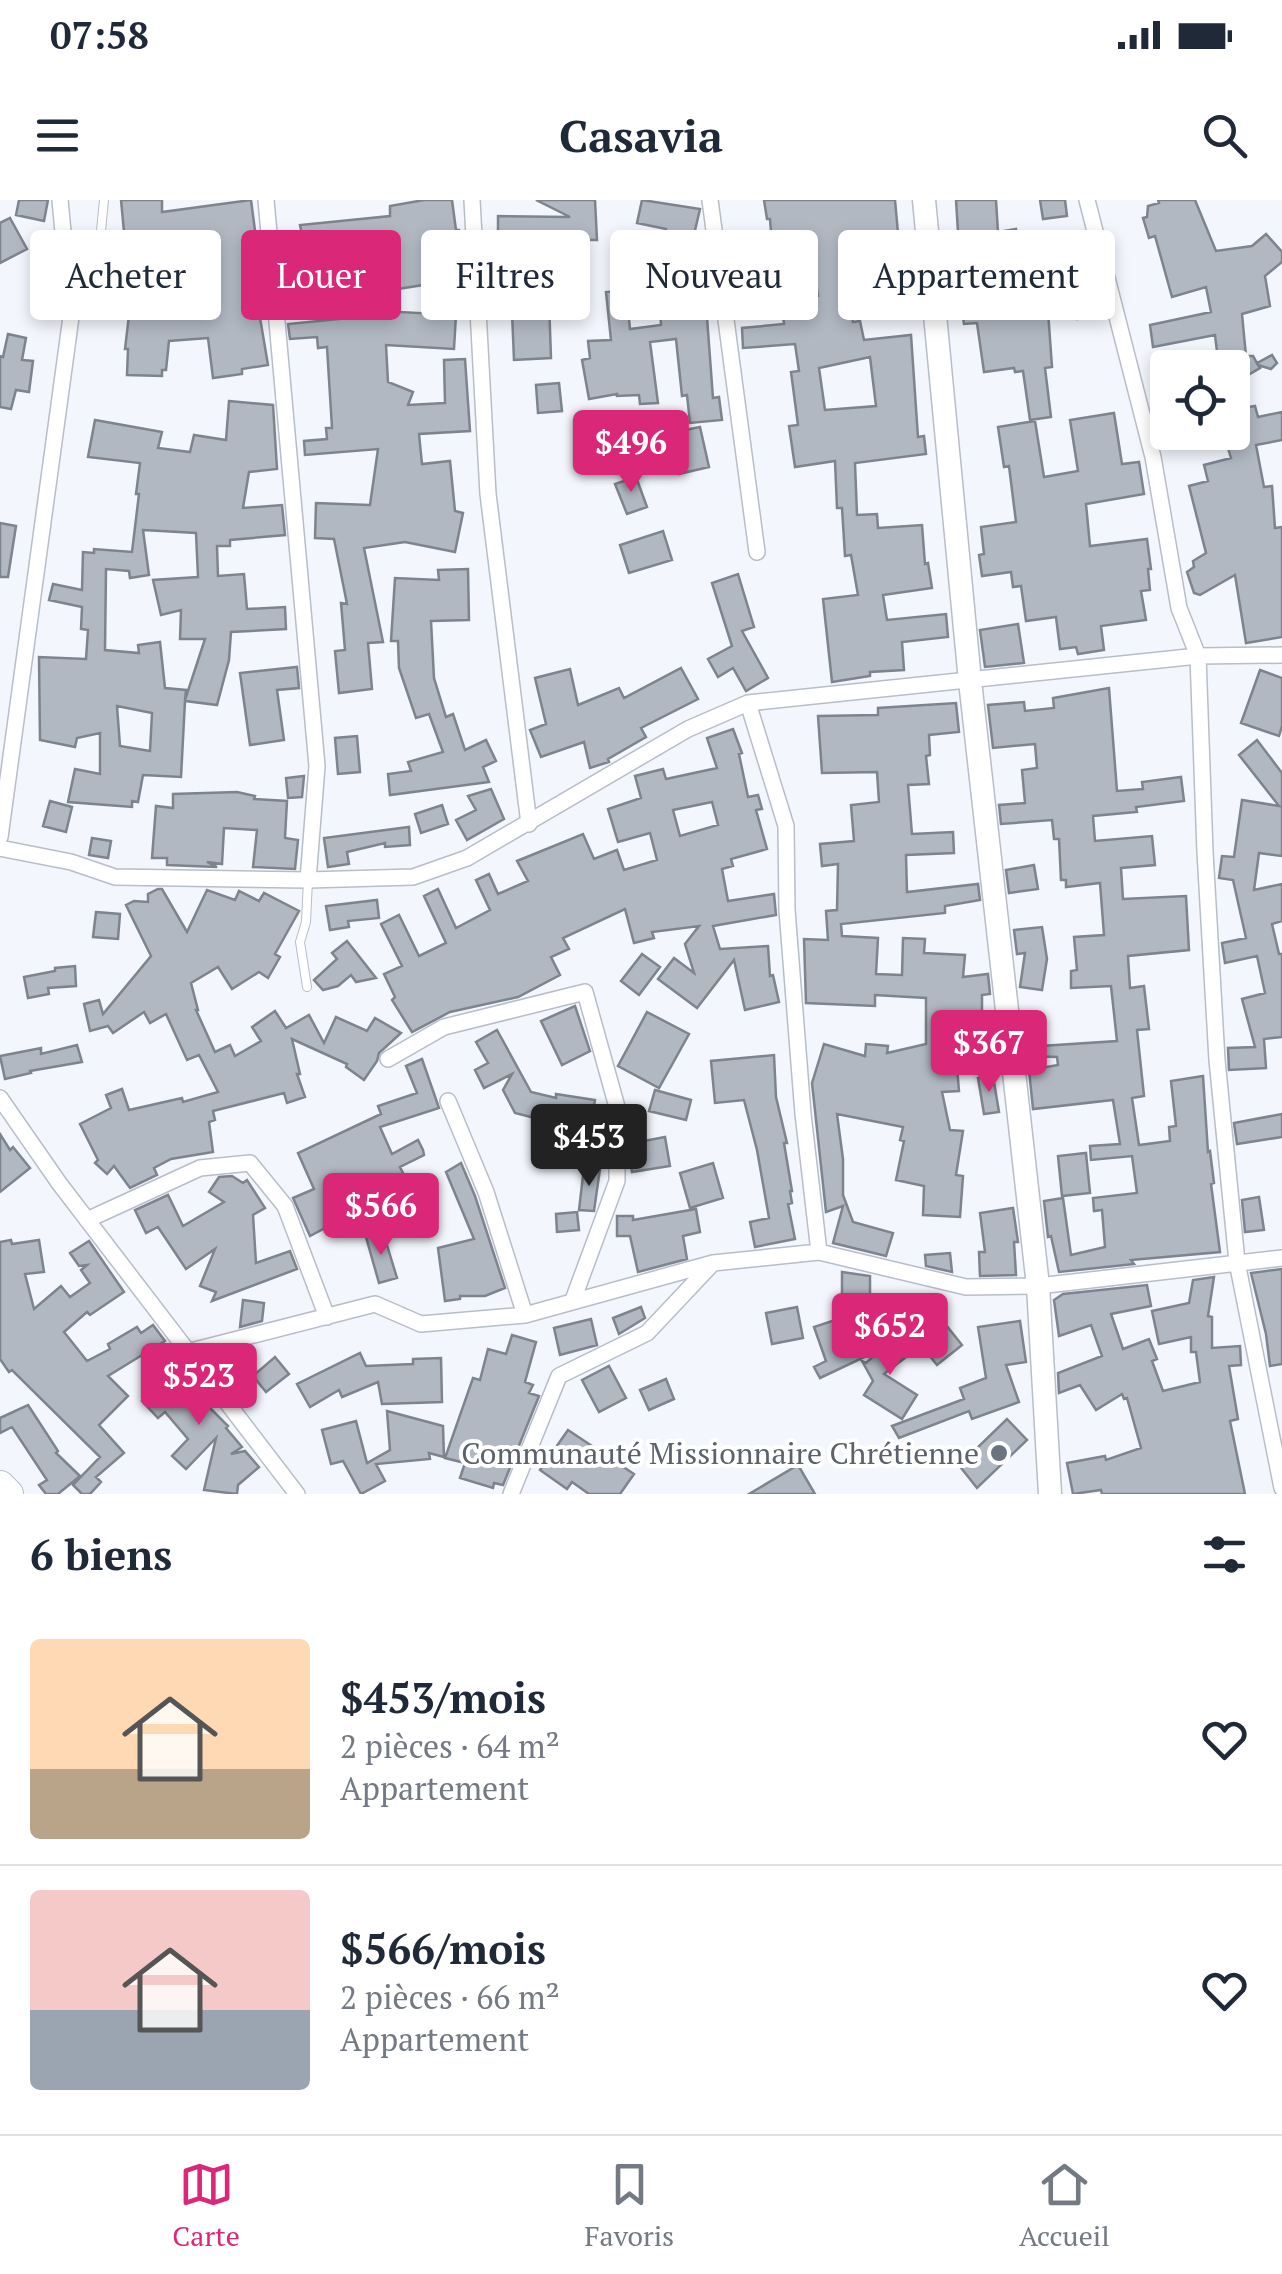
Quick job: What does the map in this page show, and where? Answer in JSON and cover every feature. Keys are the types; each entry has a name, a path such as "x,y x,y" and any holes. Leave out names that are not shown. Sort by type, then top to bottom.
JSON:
{"highway":[{"path":"0,1486 8,1494"}],"street":[{"path":"60,200 63,230"},
{"path":"266,200 318,766 308,880"},
{"path":"472,200 488,494 530,824"},
{"path":"710,200 757,552"},
{"path":"924,200 970,681 1038,1286 1050,1494"},
{"path":"1087,200 1152,457 1179,608 1198,656 1216,1042 1237,1262 1282,1488"},
{"path":"0,837 71,320"},
{"path":"0,848 72,862 116,877 412,878 468,858 688,729 748,703 1198,656 1282,655"},
{"path":"748,703 786,826 787,910 803,1114 819,1252"},
{"path":"388,1059 444,1027 585,992 617,1108 617,1181 572,1300"},
{"path":"0,1098 87,1220 297,1494"},
{"path":"448,1101 486,1192 525,1315"},
{"path":"87,1220 200,1168 250,1163 284,1206 327,1317"},
{"path":"187,1352 375,1304 421,1324 525,1315 713,1262 819,1252 966,1288 1038,1286 1282,1258"},
{"path":"510,1494 559,1376 648,1334 713,1262"}],"lane":[{"path":"101,230 104,200"},
{"path":"307,986 300,942 306,922 308,880"}],"building":[{"path":"19,200 48,200 44,221 16,215"},
{"path":"121,200 162,200 162,212 251,200 255,230 241,230 241,320 260,320 268,365 213,378 208,338 169,341 162,376 127,375 128,320 221,320 221,230 124,230"},
{"path":"452,200 456,230 421,230 421,285 401,289 401,230 301,230 300,225 390,216 390,206"},
{"path":"536,200 595,200 597,240 590,240 590,230 498,230 498,216 570,217"},
{"path":"642,200 700,209 695,230 666,230 637,223"},
{"path":"764,200 895,200 898,230 838,230 838,320 860,321 864,340 911,335 918,437 924,436 926,454 855,463 857,515 877,514 878,528 922,525 925,564 928,563 932,588 883,595 887,620 946,614 948,637 902,642 904,670 870,672 870,676 832,682 823,599 858,595 851,555 845,556 835,461 795,467 789,426 798,425 791,372 799,371 795,344 743,348 742,328 784,324 784,320 818,320 818,230 771,230","holes":["870,357 876,406 825,410 819,368"]},
{"path":"956,200 996,200 998,230 958,230"},
{"path":"1040,200 1065,200 1067,216 1043,219"},
{"path":"1158,200 1195,200 1216,251 1252,246 1266,234 1282,252 1282,262 1265,276 1270,306 1242,314 1245,350 1217,350 1215,335 1153,347 1150,325 1211,312 1206,287 1172,297 1155,236 1149,238 1143,218 1147,217 1148,206 1159,203"},
{"path":"10,218 27,249 0,263 0,223"},
{"path":"606,292 610,292 610,320 629,320 630,329 661,325 661,320 707,320 713,398 719,397 722,420 690,423 687,395 682,396 676,339 650,342 658,403 640,404 639,395 589,399 582,360 590,358 588,341 611,340"},
{"path":"401,312 421,313 421,320 456,320 454,349 386,345 388,382 413,392 408,405 445,403 444,360 465,359 470,431 419,434 422,464 450,461 455,511 463,513 455,552 405,542 364,548 383,642 368,643 372,689 339,693 335,651 345,650 341,603 347,604 334,539 315,538 316,503 370,505 378,449 305,455 304,441 327,439 326,428 332,428 327,347 318,348 317,337 290,339 288,324 401,320"},
{"path":"512,320 550,320 551,358 514,360"},
{"path":"963,320 1049,320 1052,367 1045,368 1051,417 1030,420 1023,371 1015,372 1014,368 984,372 977,323 964,324"},
{"path":"8,334 26,338 22,360 33,361 29,392 16,390 11,409 0,407 0,356 3,357"},
{"path":"1272,355 1277,363 1271,369 1258,365 1260,368 1250,374 1250,356 1257,363"},
{"path":"559,383 562,411 538,413 536,385"},
{"path":"229,401 273,405 277,469 249,472 243,508 282,505 285,535 230,540 230,546 217,546 218,576 244,574 247,609 285,607 286,629 231,632 229,660 217,705 185,701 181,777 143,775 138,802 132,801 132,807 68,802 75,769 100,774 100,733 77,738 75,747 40,740 39,657 86,659 88,630 81,629 82,607 49,600 53,584 82,590 83,552 132,552 139,494 140,463 88,457 95,420 162,432 158,448 190,452 194,435 226,440","holes":["143,530 196,533 198,577 153,580 161,615 181,610 180,639 205,639 185,700 186,690 165,688 160,642 138,645 139,653 105,650 106,569 129,571 130,578 149,575","117,706 152,713 150,751 120,746"]},
{"path":"1255,406 1258,417 1282,412 1282,440 1256,445 1264,487 1272,486 1275,528 1282,527 1282,637 1246,643 1235,575 1200,595 1194,593 1187,572 1194,567 1193,561 1206,553 1189,486 1208,481 1204,465 1231,458 1229,450 1250,450 1250,407"},
{"path":"1114,413 1122,464 1139,462 1144,494 1086,504 1090,546 1147,539 1150,590 1141,591 1146,620 1101,626 1104,650 1078,654 1076,647 1060,649 1056,617 1026,621 1021,586 1013,587 1011,572 982,576 981,527 1016,522 1009,466 1004,467 998,427 1035,421 1044,477 1078,471 1070,420"},
{"path":"700,427 709,467 679,474 670,433"},
{"path":"636,477 647,507 627,514 615,484"},
{"path":"0,523 16,526 8,577 0,577"},
{"path":"663,531 672,560 629,573 620,545"},
{"path":"468,569 469,620 431,621 434,678 446,717 453,714 465,750 486,740 496,761 483,767 489,782 390,795 388,774 411,771 408,762 443,752 429,714 416,718 399,668 398,641 391,641 395,578 439,580 438,570"},
{"path":"738,574 754,627 742,631 768,678 746,691 733,668 718,677 708,659 732,646 712,583"},
{"path":"1018,624 1024,663 985,667 980,630"},
{"path":"297,667 299,688 277,690 284,740 250,745 240,673"},
{"path":"681,668 698,699 641,728 646,737 608,759 609,762 590,768 584,742 541,757 530,730 546,724 535,678 570,669 578,705 619,688 624,698"},
{"path":"1260,670 1282,678 1279,736 1241,723"},
{"path":"1109,688 1117,791 1143,789 1142,782 1181,777 1184,801 1136,807 1137,812 1093,816 1095,841 1152,836 1155,865 1121,868 1123,899 1186,896 1189,950 1128,956 1130,988 1144,986 1149,1029 1137,1030 1144,1096 1132,1098 1139,1145 1170,1141 1169,1127 1176,1126 1171,1081 1203,1076 1220,1252 1131,1260 1134,1264 1059,1272 1051,1236 1048,1237 1044,1201 1063,1198 1071,1255 1105,1247 1102,1210 1094,1211 1093,1198 1137,1193 1132,1156 1091,1160 1090,1146 1120,1144 1113,1100 1033,1109 1029,1070 1058,1065 1057,1057 1027,1056 1026,1047 1117,1041 1111,986 1071,988 1071,971 1077,970 1074,937 1104,935 1100,883 1066,887 1066,880 1061,880 1059,839 1054,839 1052,820 1001,824 999,805 1025,803 1022,770 1037,768 1035,744 993,748 988,705 1024,702 1025,711 1054,708 1053,698"},
{"path":"956,703 959,732 929,735 929,784 908,785 912,834 953,832 954,853 906,855 907,892 978,884 980,900 945,906 945,913 841,924 842,936 878,938 876,974 902,975 903,938 925,939 924,953 965,955 963,977 988,974 990,994 982,995 982,1029 972,1029 971,1054 956,1054 959,1091 942,1092 950,1130 963,1131 956,1175 963,1176 960,1217 923,1215 924,1186 896,1180 903,1127 837,1114 843,1195 853,1222 893,1233 886,1256 833,1243 843,1206 826,1212 812,1083 824,1044 865,1056 866,1044 888,1046 887,1053 926,1044 926,998 875,995 875,1006 806,1003 804,939 828,940 826,911 837,910 838,864 822,866 820,844 854,841 851,805 879,802 877,772 822,773 818,716 878,715 878,708"},
{"path":"733,729 742,753 739,754 748,797 758,795 762,809 756,810 767,849 731,859 733,866 722,869 728,901 774,894 776,915 713,926 720,949 768,946 770,976 773,975 779,1002 745,1010 734,960 697,1008 658,979 674,958 694,973 685,944 699,926 652,932 654,938 634,943 625,909 563,938 569,949 551,957 560,975 518,997 450,1012 412,1032 392,1000 395,997 384,974 402,966 381,924 399,915 419,956 446,943 424,896 438,889 456,928 490,910 476,880 489,874 498,894 528,881 517,861 583,834 594,859 617,850 624,870 657,860 650,833 618,842 608,809 641,798 635,776 663,769 666,779 717,768 707,738","holes":["712,802 718,825 680,836 673,810"]},
{"path":"357,736 360,772 338,774 335,738"},
{"path":"1257,740 1282,773 1282,856 1259,853 1254,890 1282,884 1282,921 1272,924 1282,954 1282,1037 1264,1039 1266,1068 1229,1070 1228,1048 1255,1047 1242,999 1265,993 1257,956 1225,963 1222,943 1246,938 1233,880 1219,878 1222,856 1234,857 1242,800 1279,806 1239,755"},
{"path":"304,776 302,797 288,798 286,778"},
{"path":"491,789 504,819 467,840 456,820 476,810 468,796"},
{"path":"237,792 255,796 254,799 287,801 285,838 298,840 295,869 253,867 257,830 224,828 222,864 207,862 217,867 167,865 167,858 152,858 156,806 173,808 173,794"},
{"path":"50,801 72,807 66,832 43,826"},
{"path":"442,805 448,824 421,833 415,814"},
{"path":"409,827 410,845 385,847 385,843 347,852 349,864 328,867 324,838"},
{"path":"92,838 111,841 108,858 89,855"},
{"path":"1034,865 1038,889 1009,893 1006,870"},
{"path":"162,889 187,932 207,890 235,900 239,891 259,901 264,893 299,911 275,954 280,957 268,978 259,972 232,989 218,967 191,983 196,1010 215,1052 230,1045 235,1056 261,1041 252,1027 275,1011 286,1028 309,1015 324,1043 336,1017 367,1031 375,1018 401,1033 379,1053 364,1080 347,1064 292,1039 305,1097 287,1103 284,1093 213,1111 215,1120 209,1122 213,1152 171,1159 154,1168 157,1175 130,1188 114,1166 107,1174 95,1163 98,1160 80,1124 111,1108 106,1095 122,1089 129,1110 218,1092 199,1055 187,1060 166,1014 150,1023 144,1012 113,1033 108,1026 90,1031 84,1004 99,1000 103,1014 151,956 126,905 148,902 148,894"},
{"path":"377,900 379,918 348,921 349,927 330,930 326,906"},
{"path":"96,912 120,914 118,939 93,937"},
{"path":"1042,927 1047,959 1042,990 1020,987 1025,953 1017,954 1014,930"},
{"path":"347,941 376,978 356,982 351,975 338,986 323,990 314,980 337,959 332,953"},
{"path":"642,954 660,967 639,995 621,981"},
{"path":"75,966 76,986 48,988 49,994 28,998 24,977"},
{"path":"575,1006 590,1051 562,1065 541,1021"},
{"path":"647,1012 689,1034 659,1088 618,1066"},
{"path":"497,1030 531,1092 595,1100 582,1164 549,1159 554,1123 515,1113 503,1090 512,1074 484,1088 475,1070 488,1063 476,1042"},
{"path":"77,1045 82,1062 5,1079 0,1056 41,1048 41,1054"},
{"path":"774,1055 795,1239 755,1247 750,1222 769,1218 757,1150 744,1100 715,1103 711,1061"},
{"path":"422,1059 439,1108 380,1127 392,1154 418,1140 423,1150 424,1155 400,1167 412,1191 406,1194 412,1220 388,1225 366,1180 341,1191 353,1213 310,1236 293,1198 314,1189 298,1153 381,1114 378,1106 417,1093 406,1066"},
{"path":"993,1076 999,1112 984,1114 978,1078"},
{"path":"655,1090 691,1100 686,1120 649,1111"},
{"path":"1282,1114 1282,1137 1237,1144 1234,1123"},
{"path":"0,1134 10,1150 13,1147 30,1168 0,1192"},
{"path":"665,1137 670,1166 632,1172 628,1144"},
{"path":"1086,1153 1090,1193 1062,1196 1058,1156"},
{"path":"461,1163 505,1288 485,1296 460,1296 445,1301 438,1248 474,1239 446,1172"},
{"path":"713,1163 723,1198 690,1208 680,1173"},
{"path":"584,1167 600,1169 594,1211 579,1210"},
{"path":"232,1176 243,1183 247,1180 265,1208 253,1215 256,1263 290,1251 297,1269 212,1301 216,1292 200,1286 215,1249 186,1269 158,1227 146,1233 135,1210 168,1195 183,1226 224,1202 209,1192 219,1177"},
{"path":"1259,1197 1264,1230 1245,1232 1242,1200"},
{"path":"1013,1208 1018,1242 1014,1242 1016,1275 980,1276 979,1252 985,1252 980,1213"},
{"path":"696,1209 700,1232 683,1236 687,1259 638,1272 630,1236 617,1236 617,1216 633,1216 633,1220"},
{"path":"577,1212 579,1230 557,1232 556,1214"},
{"path":"383,1232 397,1278 379,1283 366,1237"},
{"path":"11,1240 12,1244 39,1240 44,1272 25,1274 34,1309 61,1286 70,1297 90,1283 81,1270 87,1265 79,1266 70,1253 89,1241 124,1292 90,1315 87,1312 64,1332 87,1361 110,1349 108,1344 137,1327 141,1333 153,1325 165,1341 108,1376 128,1396 99,1425 124,1453 96,1477 101,1482 90,1494 82,1494 73,1485 100,1457 0,1359 0,1242"},
{"path":"950,1253 952,1272 926,1266 925,1255"},
{"path":"1282,1269 1282,1364 1270,1366 1251,1273"},
{"path":"842,1272 870,1276 870,1297 842,1298"},
{"path":"1214,1277 1208,1316 1212,1317 1212,1348 1240,1346 1241,1365 1229,1366 1238,1419 1230,1421 1245,1494 1102,1494 1101,1490 1073,1494 1067,1463 1105,1456 1106,1460 1141,1448 1127,1398 1122,1394 1096,1410 1080,1385 1059,1393 1058,1373 1102,1356 1091,1325 1059,1336 1054,1300 1063,1294 1147,1285 1151,1306 1111,1314 1123,1349 1149,1339 1163,1391 1200,1382 1196,1352 1191,1352 1191,1337 1159,1344 1152,1311 1189,1303 1193,1280"},
{"path":"243,1300 264,1303 262,1321 240,1327"},
{"path":"641,1307 645,1318 619,1334 613,1318"},
{"path":"797,1307 803,1338 772,1344 766,1313"},
{"path":"591,1319 597,1345 560,1355 554,1328"},
{"path":"838,1319 848,1349 865,1341 871,1354 820,1378 814,1367 826,1361 814,1327"},
{"path":"942,1320 962,1345 937,1365 917,1340"},
{"path":"1020,1321 1026,1362 1006,1365 1019,1402 972,1419 969,1411 899,1438 892,1426 964,1399 960,1388 986,1378 978,1327"},
{"path":"899,1333 915,1350 884,1374 917,1395 902,1419 864,1395 873,1381 862,1361 866,1363"},
{"path":"512,1335 536,1342 525,1382 533,1385 529,1393 539,1396 503,1485 494,1483 493,1488 460,1478 465,1463 445,1458 473,1378 480,1380 488,1349 506,1354"},
{"path":"171,1348 184,1376 190,1372 206,1396 202,1400 242,1447 231,1454 245,1451 259,1467 238,1485 237,1494 204,1490 216,1438 186,1469 172,1456 188,1439 165,1412 158,1418 142,1401 169,1376 158,1353"},
{"path":"360,1353 366,1366 441,1358 442,1402 382,1404 378,1382 342,1397 339,1390 310,1407 297,1384"},
{"path":"275,1357 289,1374 266,1392 253,1376"},
{"path":"609,1366 626,1398 599,1412 582,1380"},
{"path":"666,1379 674,1399 649,1410 640,1390"},
{"path":"28,1405 56,1453 80,1476 58,1494 46,1494 39,1485 47,1480 12,1427 0,1433 0,1418"},
{"path":"387,1411 443,1426 444,1457 429,1453 430,1459 376,1464 385,1481 361,1494 343,1461 331,1464 322,1430 356,1421 367,1463 390,1450"},
{"path":"1007,1419 1027,1440 977,1488 954,1459 967,1449 971,1454"},
{"path":"568,1430 634,1474 620,1494 589,1494 572,1482 567,1489 540,1470"},
{"path":"798,1465 815,1494 749,1494"}],"place":[{"name":"Communauté Missionnaire Chrétienne","path":"999,1453"}]}
